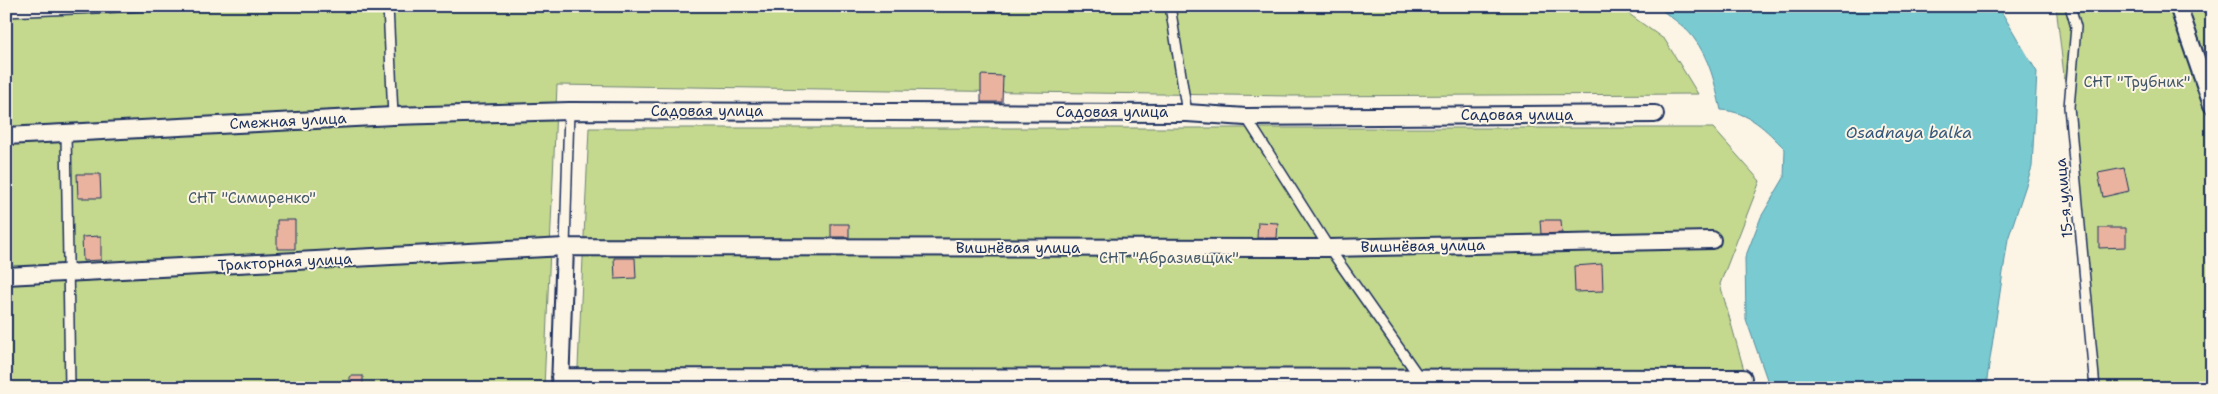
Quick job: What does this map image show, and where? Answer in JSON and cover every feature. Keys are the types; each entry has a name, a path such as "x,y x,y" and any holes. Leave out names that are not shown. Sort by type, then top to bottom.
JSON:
{"street":[{"path":"2178,6 2212,105"},
{"name":"Смежная улица","path":"6,136 393,116 569,111"},
{"name":"Садовая улица","path":"569,111 1187,113 1246,117 1655,114"},
{"name":"Вишнёвая улица","path":"565,247 1329,248 1712,240"},
{"path":"565,247 560,382 1423,382 1743,378"},
{"name":"Тракторная улица","path":"6,276 565,247"}],"lane":[{"path":"6,12 141,6"},
{"path":"388,6 393,116"},
{"path":"1170,6 1187,113"},
{"name":"15-я улица","path":"2070,6 2076,27 2069,107 2095,388"},
{"path":"565,247 569,111"},
{"path":"1246,117 1329,248 1423,382"},
{"path":"66,133 70,388"}],"green space":[{"name":"СНТ \"Симиренко\"","path":"6,6 1618,6 1665,40 1698,94 1291,96 557,85 544,388 6,388"},
{"name":"СНТ \"Трубник\"","path":"2056,6 2212,6 2212,388 2100,388"},
{"name":"СНТ \"Абразивщик\"","path":"589,128 1713,128 1760,181 1720,284 1749,388 577,388"}],"water":[{"name":"Osadnaya balka","path":"1657,6 1998,6 2037,72 2032,167 2008,239 1987,379 1989,388 1770,388 1746,319 1745,258 1761,217 1784,178 1785,149 1764,128 1749,118 1731,111 1721,110 1711,72 1699,45 1685,28"}],"building":[{"path":"981,75 1003,76 1002,102 981,102"},
{"path":"2124,168 2129,191 2103,197 2098,173"},
{"path":"77,174 100,174 101,198 78,198"},
{"path":"277,220 295,220 295,249 277,249"},
{"path":"1540,220 1561,220 1562,233 1541,234"},
{"path":"1258,222 1278,223 1277,238 1257,238"},
{"path":"831,224 849,224 849,237 831,237"},
{"path":"2099,228 2126,228 2126,247 2099,248"},
{"path":"101,236 101,260 83,261 82,237"},
{"path":"614,258 635,258 636,278 615,279"},
{"path":"1602,264 1603,291 1575,292 1574,266"},
{"path":"350,376 363,376 363,388 350,388"}]}
